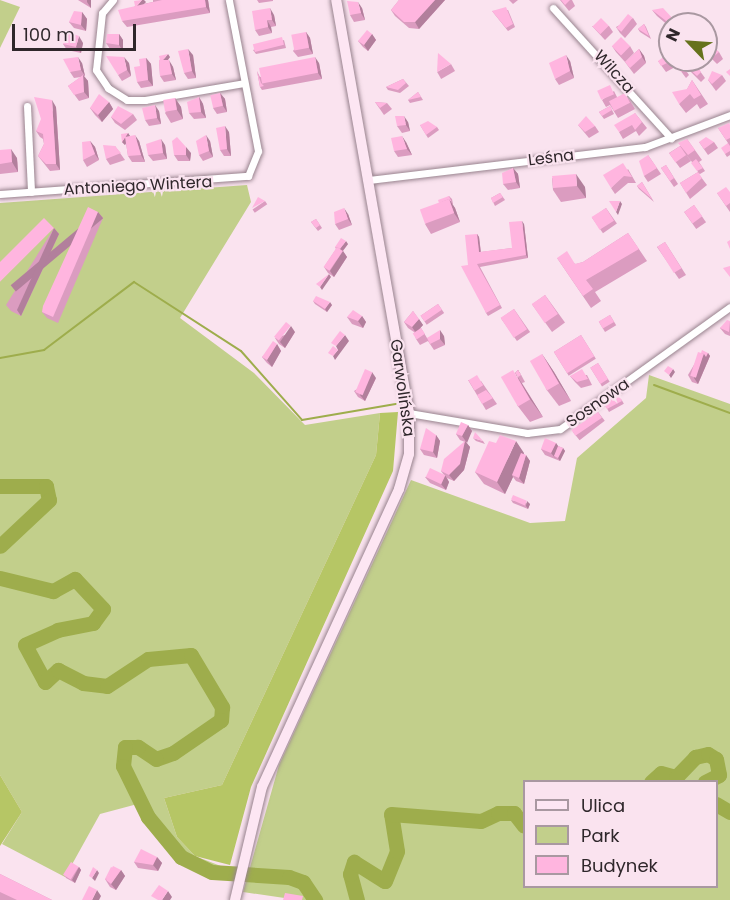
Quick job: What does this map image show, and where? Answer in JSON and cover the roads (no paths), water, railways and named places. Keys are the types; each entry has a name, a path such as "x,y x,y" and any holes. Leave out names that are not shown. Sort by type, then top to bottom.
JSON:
{"main road":[{"name":"Garwolińska","path":"235,900 243,855 262,787 399,489 409,454 409,412 336,0"}],"street":[{"path":"113,0 102,13 96,70 108,88 127,100 145,100 244,83 229,0"},
{"name":"Wilcza","path":"554,8 671,138"},
{"name":"Antoniego Wintera","path":"0,194 242,180 253,172 258,152 244,83"},
{"path":"27,106 31,192"},
{"name":"Leśna","path":"368,180 645,147 730,115"},
{"name":"Sosnowa","path":"409,412 527,433 560,429 730,307"}],"waterway":[{"path":"0,358 44,350 134,282 241,351 302,420 396,404"},
{"path":"654,385 730,413"},
{"path":"0,486 46,486 49,500 0,546"},
{"path":"0,578 53,591 75,579 103,609 93,623 58,630 25,645 45,682 58,670 83,683 107,686 148,659 191,655 222,707 221,720 173,753 156,759 138,747 125,747 123,766 148,817 181,857 212,872 289,877 303,882 315,900"},
{"path":"653,780 661,773 676,777 695,757 708,754 716,759 719,775 709,780"},
{"path":"718,805 730,812"},
{"path":"357,900 350,874 354,862 385,881 397,851 391,814 481,821 498,813 514,813 523,825"}]}
